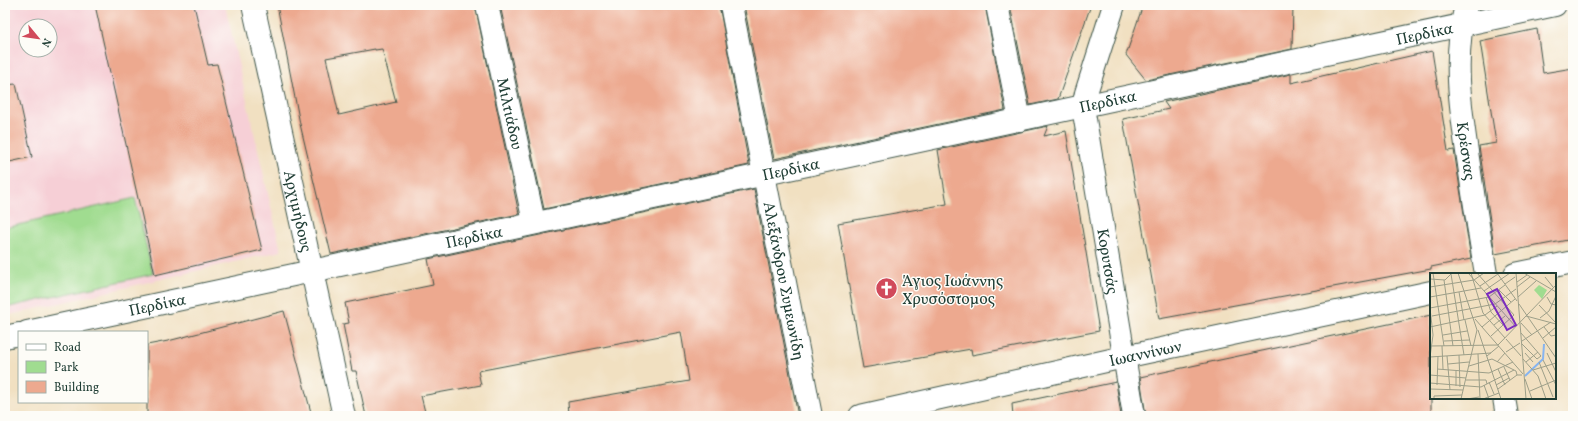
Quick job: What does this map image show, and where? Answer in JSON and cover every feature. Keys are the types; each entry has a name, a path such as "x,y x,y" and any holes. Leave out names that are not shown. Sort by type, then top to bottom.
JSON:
{"street":[{"name":"Αρχιμήδους","path":"254,5 344,416"},
{"name":"Μιλτιάδου","path":"487,5 534,222"},
{"name":"Αλεξάνδρου Συμεωνίδη","path":"731,5 811,416"},
{"path":"997,5 1020,120"},
{"path":"1084,107 1086,93 1114,5"},
{"name":"Κρέσνας","path":"1466,5 1460,26 1458,63 1461,114 1486,273"},
{"name":"Περδίκα","path":"31,331 312,272 534,222 1084,107 1555,5"},
{"name":"Κορυτσάς","path":"1084,107 1134,416"},
{"path":"1521,273 1573,262"},
{"name":"Ιωαννίνων","path":"860,416 1124,357 1430,292"},
{"path":"5,336 18,334"},
{"path":"1504,399 1507,416"}],"shaded area":[{"path":"5,5 225,5 281,251 5,316"}],"green space":[{"path":"135,198 153,274 5,308 5,228"}],"building":[{"path":"95,5 194,5 208,65 217,64 262,250 155,275"},
{"path":"277,5 475,5 519,214 331,254 300,124","holes":["382,49 396,102 339,115 326,58"]},
{"path":"500,5 719,5 749,165 544,209"},
{"path":"744,5 985,5 1005,110 774,159"},
{"path":"1010,5 1091,5 1058,99 1030,105"},
{"path":"1143,5 1293,5 1292,49 1146,80 1126,55"},
{"path":"1537,29 1543,73 1573,68 1573,239 1495,254 1479,146 1496,143 1480,41"},
{"path":"1432,51 1448,151 1454,150 1471,259 1431,267 1431,269 1159,319 1123,119 1169,109 1164,102 1291,74 1291,83"},
{"path":"16,84 32,157 5,163 5,85"},
{"path":"1048,126 1044,136 1066,131 1099,331 972,355 971,349 863,368 838,223 947,204 938,150"},
{"path":"754,189 798,416 569,416 568,402 689,381 681,332 478,371 481,385 421,396 426,416 366,416 356,371 352,371 343,324 349,323 345,303 433,285 428,259"},
{"path":"284,311 312,416 147,416 148,345"},
{"path":"1430,315 1431,416 1146,416 1140,377"},
{"path":"1116,382 1121,416 1013,416 1012,404"}],"place":[{"name":"Άγιος Ιωάννης Χρυσόστομος","path":"887,289"}]}
